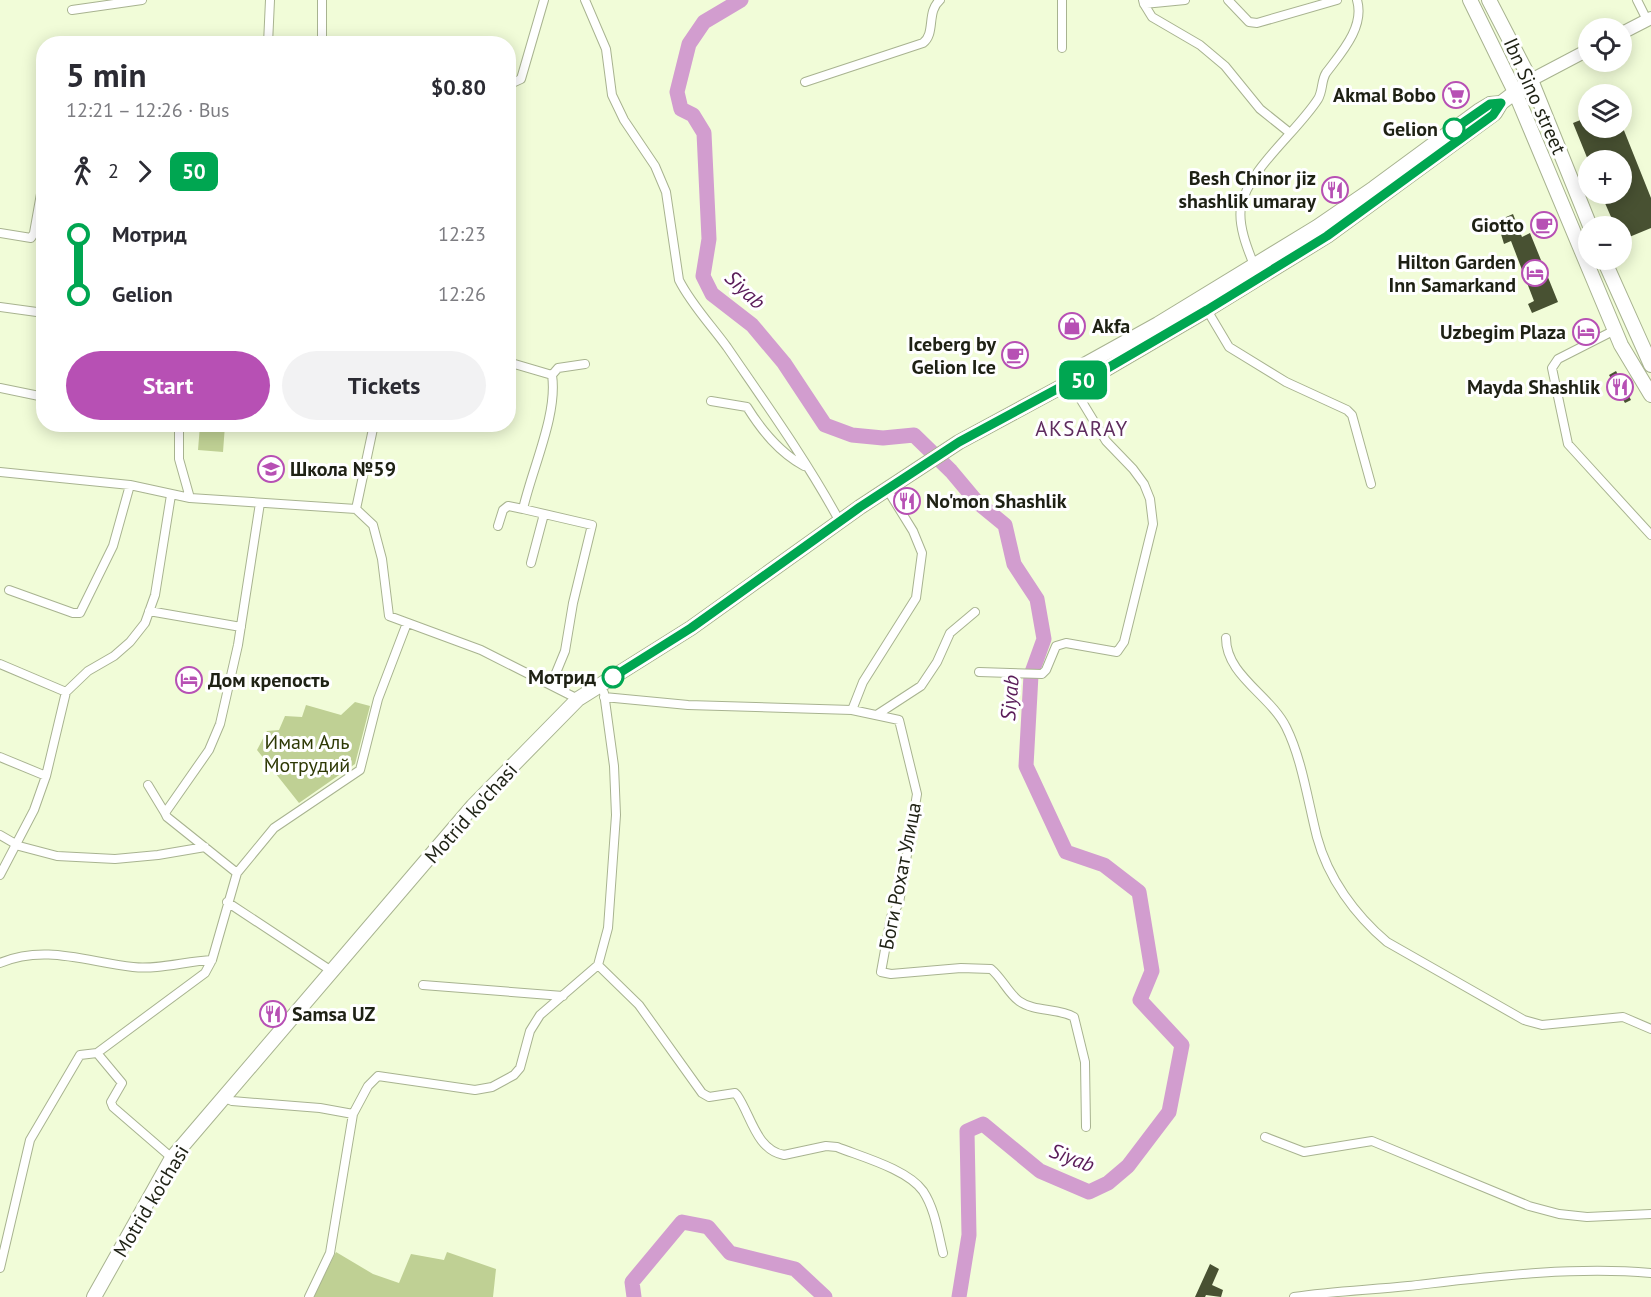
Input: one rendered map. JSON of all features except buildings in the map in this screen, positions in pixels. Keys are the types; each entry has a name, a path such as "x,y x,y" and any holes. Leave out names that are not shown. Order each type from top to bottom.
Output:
{"main road":[{"name":"Ibn Sino street","path":"1470,0 1515,92 1615,330 1641,381 1651,395"},
{"name":"Ibn Sino street","path":"1489,0 1531,80 1586,216"},
{"path":"1632,28 1649,19"},
{"path":"1070,382 1089,379 1327,236 1493,115 1501,103 1531,80 1578,55"},
{"path":"1070,382 1084,365 1158,324 1317,227 1480,110 1490,104 1501,103"},
{"path":"1608,270 1651,365"},
{"name":"Motrid ko'chasi","path":"94,1297 172,1158 473,806 578,699 603,690 886,489 959,442 1070,382"}],"street":[{"path":"72,10 141,0"},
{"path":"268,36 270,0"},
{"path":"322,0 322,36"},
{"path":"516,82 521,78 544,0"},
{"path":"585,0 606,49 612,95 624,120 656,166 666,192 679,280 685,292 704,314 770,410 840,522"},
{"path":"806,82 922,44 929,34 932,9 940,0"},
{"path":"1062,0 1062,48"},
{"path":"1143,2 1185,0"},
{"path":"1228,0 1249,22 1257,23 1337,0"},
{"path":"1254,265 1240,211 1243,198 1249,186 1318,99 1324,77 1345,49 1359,17 1357,0"},
{"path":"1637,0 1649,19"},
{"path":"1143,2 1152,16 1200,45 1225,66 1260,109 1290,133"},
{"path":"0,233 31,238 36,222"},
{"path":"0,307 36,312"},
{"path":"1207,310 1229,347 1286,382 1347,410 1352,415 1371,484"},
{"path":"1615,330 1558,359 1552,368 1568,444 1651,535"},
{"path":"516,364 552,375"},
{"path":"552,375 558,368 585,364"},
{"path":"523,509 542,446 554,386 552,375"},
{"path":"979,672 1042,674 1056,646 1065,643 1117,652 1121,648 1153,524 1150,499 1144,484 1133,469 1106,441 1070,382"},
{"path":"0,388 36,395"},
{"path":"711,400 747,407 784,455 807,468"},
{"path":"179,432 179,459 190,498"},
{"path":"356,509 372,432"},
{"path":"0,472 130,485 190,498 356,509 372,525 382,559 389,616 481,650 578,699"},
{"path":"9,590 73,613 80,613 113,546 130,485"},
{"path":"852,710 863,682 916,598 922,553 914,531 886,489"},
{"path":"0,875 34,810 46,776 66,692 88,671 114,656 130,642 145,623 155,596 171,495"},
{"path":"165,813 215,739 241,627 260,503"},
{"path":"498,526 503,510 508,506 592,525 573,603 565,651 551,685"},
{"path":"531,563 544,514"},
{"path":"149,611 241,627"},
{"path":"878,714 921,686 937,662 950,633 975,612"},
{"path":"0,1268 30,1140 80,1055 97,1053 205,973 212,960 237,873 274,828 360,770 378,699 407,622"},
{"path":"1226,638 1230,661 1263,696 1286,726 1303,776 1323,856 1357,913 1369,927 1387,942 1524,1020 1542,1025 1623,1017 1651,1029"},
{"path":"0,664 66,692"},
{"path":"309,1297 330,1253 353,1114 368,1086 378,1076 475,1090 492,1087 514,1075 520,1068 531,1031 540,1015 598,965 608,928 616,815 614,766 603,690"},
{"name":"Боги Рохат Улица","path":"603,690 688,705 852,710 898,720 917,794 899,903 891,917 881,972 891,974 961,968 991,969 1026,1005 1065,1012 1074,1017 1085,1062 1086,1128"},
{"path":"0,757 46,776"},
{"path":"148,785 167,817 237,873"},
{"path":"0,836 36,852 57,856 115,859 205,847"},
{"path":"227,902 333,972"},
{"path":"0,963 49,953 134,967 212,960"},
{"path":"598,965 639,1005 702,1093 709,1097 735,1093 742,1102 757,1136 778,1154 784,1155 826,1146 837,1147 908,1176 923,1191 934,1216 943,1253"},
{"path":"423,985 563,996"},
{"path":"97,1053 122,1083 111,1101 113,1107 172,1158"},
{"path":"223,1097 232,1101 320,1108 353,1114"},
{"path":"1265,1137 1304,1152 1372,1141 1529,1206 1560,1214 1587,1216 1651,1214"},
{"path":"1294,1297 1506,1275 1621,1270 1651,1273"}],"green space":[{"path":"199,432 224,432 223,452 198,450"},
{"name":"Имам Аль Мотрудий","path":"355,702 370,706 355,764 299,803 257,750 267,731 279,730 285,716 302,717 306,705 341,715"},
{"path":"336,1252 373,1274 399,1283 411,1254 444,1260 447,1252 496,1269 493,1297 313,1297"}],"waterway":[{"name":"Siyab","path":"741,0 704,22 689,44 677,92 681,109 693,115 704,133 709,239 703,276 712,294 752,325 784,363 825,425 852,435 883,438 914,435 951,471 977,502 1005,525 1014,564 1037,599 1044,639 1031,675 1026,766 1066,852 1104,865 1139,892 1152,971 1140,1000 1182,1045 1169,1112 1128,1166 1108,1183 1089,1192 1040,1171 983,1124 967,1131 969,1235 959,1297"},
{"name":"Siyab","path":"634,1297 632,1282 682,1222 708,1227 730,1253 795,1269 825,1297"}],"bus line":[{"name":"50","path":"613,677 691,628 860,507 959,442 1070,382 1089,379 1327,236 1493,115 1501,103 1490,104 1454,129"}],"place":[{"name":"Akmal Bobo","path":"1456,95"},
{"name":"Gelion","path":"1454,129"},
{"name":"Besh Chinor jiz shashlik umaray","path":"1335,190"},
{"name":"Giotto","path":"1544,225"},
{"name":"Hilton Garden Inn Samarkand","path":"1535,273"},
{"name":"Akfa","path":"1072,326"},
{"name":"Uzbegim Plaza","path":"1586,332"},
{"name":"Iceberg by Gelion Ice","path":"1015,355"},
{"name":"Mayda Shashlik","path":"1620,387"},
{"name":"Школа №59","path":"271,469"},
{"name":"No'mon Shashlik","path":"907,501"},
{"name":"Мотрид","path":"613,677"},
{"name":"Дом крепость","path":"189,680"},
{"name":"Samsa UZ","path":"273,1014"}],"district":[{"name":"AKSARAY","path":"1082,429"}]}
